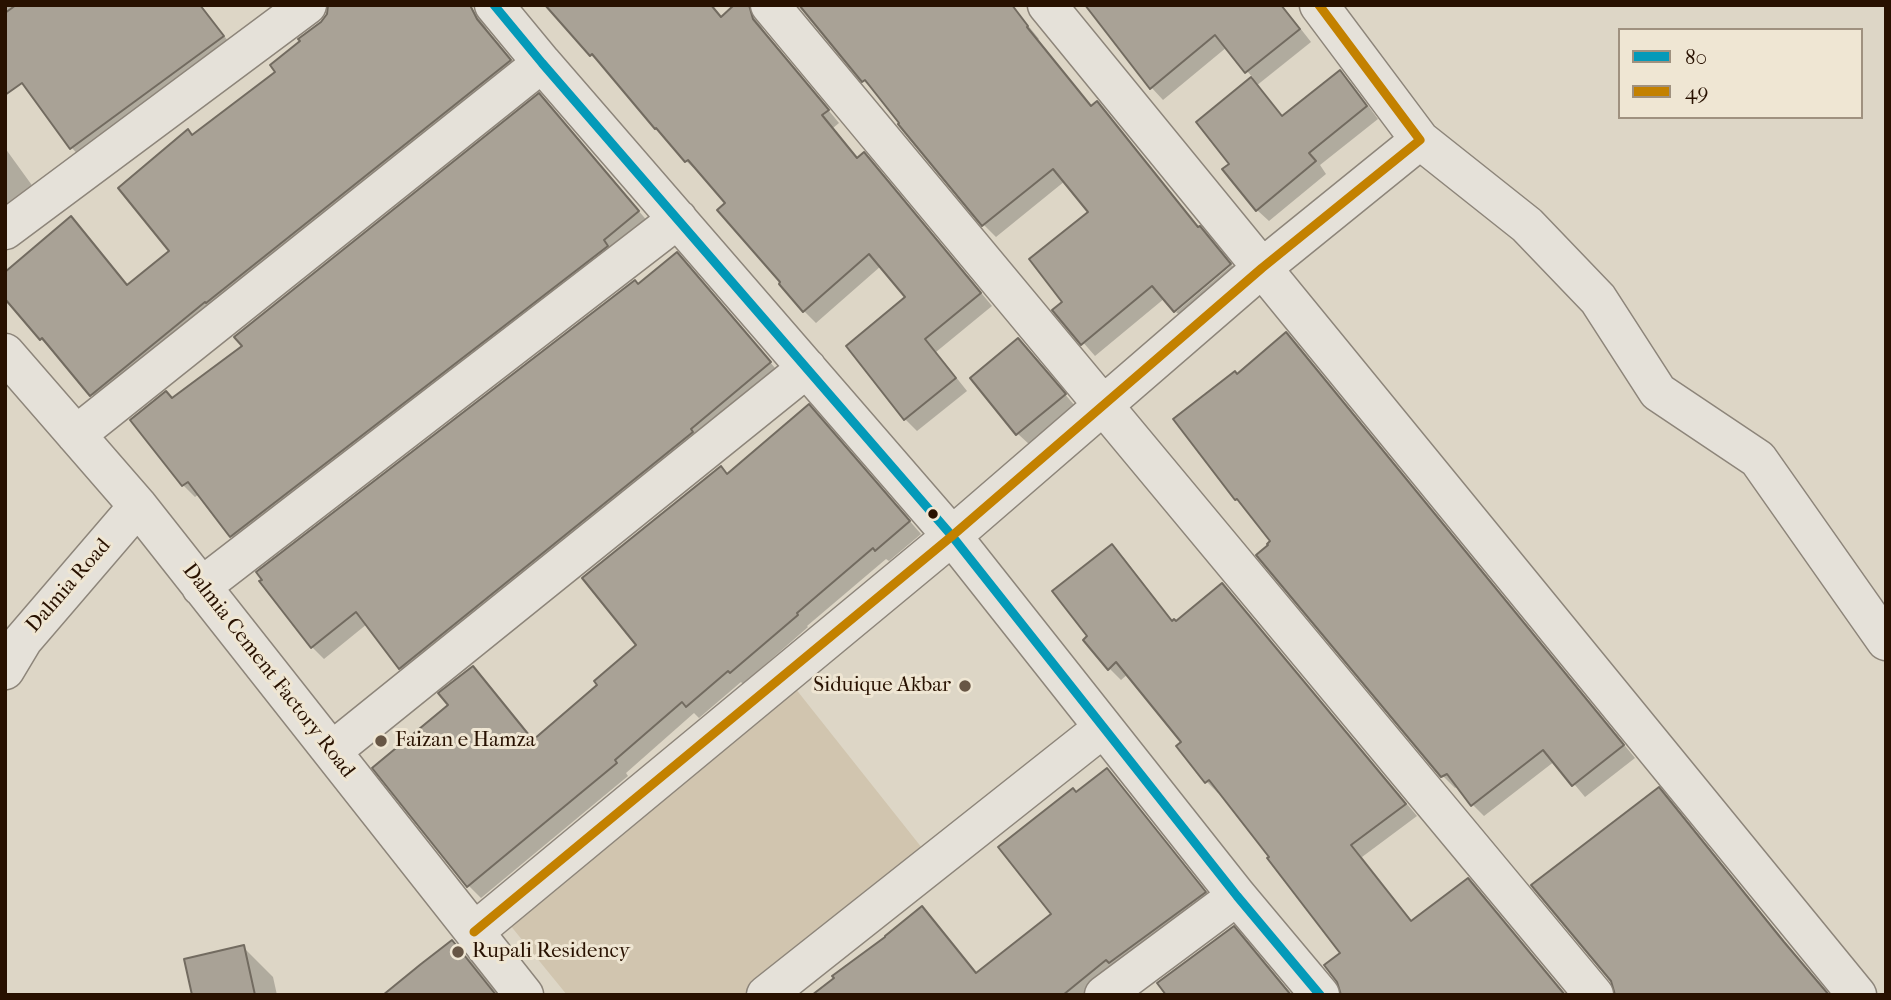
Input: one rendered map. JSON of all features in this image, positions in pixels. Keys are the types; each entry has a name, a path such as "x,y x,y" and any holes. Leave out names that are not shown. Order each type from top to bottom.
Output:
{"street":[{"path":"5,230 306,5"},
{"path":"494,5 542,64 952,536 1237,896 1320,995"},
{"path":"770,5 1594,995"},
{"path":"1047,5 1857,995"},
{"path":"1319,5 1420,141 1527,225 1598,299 1658,392 1758,459 1886,641"},
{"path":"76,435 542,64"},
{"path":"474,932 952,536 1262,268 1420,141"},
{"path":"201,587 678,219"},
{"name":"Dalmia Cement Factory Road","path":"5,353 138,506 524,995"},
{"path":"332,751 807,368"},
{"name":"Dalmia Road","path":"11,644 138,506"},
{"path":"766,995 1103,728"},
{"path":"1104,995 1237,896"}],"shaded area":[{"path":"795,688 926,853 743,995 567,995 510,925"}],"building":[{"path":"16,5 200,5 224,36 70,149 22,83 5,95 5,13"},
{"path":"328,5 470,5 477,19 511,60 90,396 42,338 40,340 5,299 5,272 71,216 127,285 169,251 118,188 188,129 192,135 275,72 270,65 321,22 327,14"},
{"path":"545,5 711,5 721,17 734,5 749,5 753,19 829,110 822,115 857,158 864,152 981,293 925,339 956,378 904,420 846,346 905,297 869,254 803,312 717,210 725,203"},
{"path":"799,5 1012,5 1091,106 1097,101 1231,264 1174,312 1152,286 1081,345 1052,310 1062,302 1029,259 1088,212 1053,169 982,226 865,80 862,82"},
{"path":"1085,5 1281,5 1300,29 1245,73 1215,35 1150,89"},
{"path":"1340,70 1367,106 1309,153 1316,161 1256,211 1222,169 1229,164 1196,122 1251,77 1282,116"},
{"path":"539,93 639,211 604,240 608,246 230,537 188,482 182,486 130,420 166,391 172,398 242,346 234,337"},
{"path":"677,252 771,362 691,429 693,432 399,669 356,612 311,648 259,581 262,580 256,572 635,280 638,284"},
{"path":"1286,332 1624,745 1572,786 1543,750 1471,806 1447,774 1441,777 1256,555 1270,541 1173,419 1235,371 1237,374"},
{"path":"1018,338 1066,394 1016,435 970,378"},
{"path":"809,404 910,521 875,551 873,548 730,673 728,671 686,707 682,702 615,760 617,763 467,887 372,768 448,705 438,693 473,666 533,740 597,685 594,681 636,645 582,578 721,466 727,474"},
{"path":"1112,544 1172,621 1176,621 1222,583 1406,804 1351,845 1411,921 1468,878 1565,995 1341,995 1337,982 1324,965 1340,953 1209,780 1205,783 1176,746 1181,742 1116,662 1108,670 1083,640 1087,636 1052,591"},
{"path":"1107,768 1206,892 1109,963 1106,960 1063,995 812,995 834,978 832,976 922,906 976,973 1051,914 998,847 1073,788 1076,792"},
{"path":"1659,787 1829,995 1615,995 1611,981 1531,885"},
{"path":"1234,926 1291,995 1166,995 1157,983"},
{"name":"Rupali Residency","path":"452,940 496,995 383,995 421,964"},
{"path":"244,945 255,995 192,995 184,959"}],"transit line":[{"name":"80","path":"494,5 952,536 1237,896 1320,995"},
{"name":"49","path":"474,932 952,536 1262,268 1420,140 1319,5"}],"place":[{"name":"Siduique Akbar","path":"965,686"},
{"name":"Faizan e Hamza","path":"381,741"},
{"name":"Rupali Residency","path":"458,952"}]}
